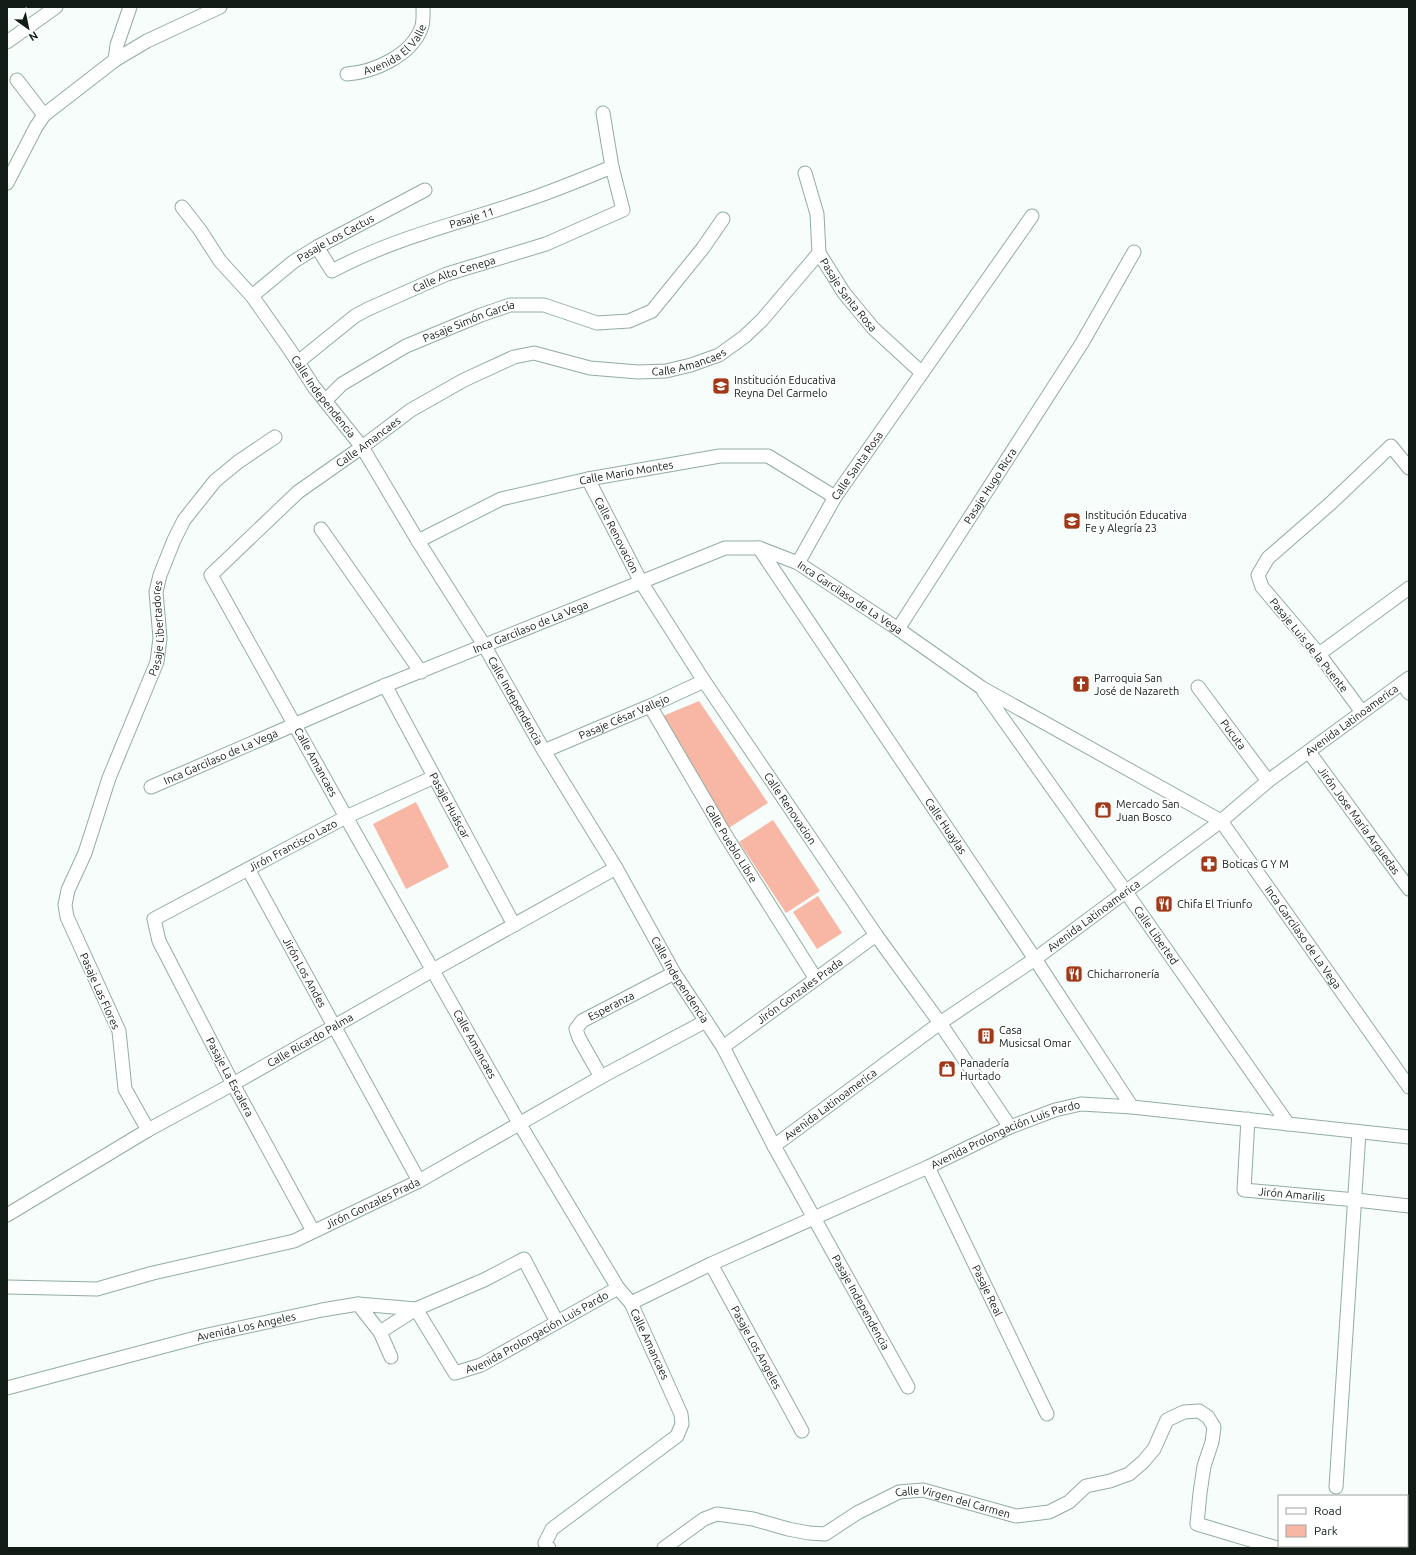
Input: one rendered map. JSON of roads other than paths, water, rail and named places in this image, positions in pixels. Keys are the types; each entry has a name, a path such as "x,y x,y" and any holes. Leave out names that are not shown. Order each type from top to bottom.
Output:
{"street":[{"path":"7,42 56,7"},
{"path":"115,60 117,45 130,7"},
{"path":"7,183 36,127 44,115 115,60 147,41 220,7"},
{"name":"Avenida El Valle","path":"347,74 379,67 396,57 414,42 421,28 423,7"},
{"path":"17,80 44,115"},
{"path":"603,113 612,167"},
{"name":"Calle Alto Cenepa","path":"298,362 355,316 368,309 447,274 546,244 622,210 612,167"},
{"name":"Pasaje 11","path":"317,247 332,272 358,257 402,239 538,196 612,167"},
{"name":"Pasaje Santa Rosa","path":"805,173 817,214 819,253 844,293 873,328 922,373"},
{"name":"Pasaje Los Cactus","path":"252,296 293,262 317,247 425,190"},
{"name":"Calle Independencia","path":"182,207 200,230 220,261 252,296 314,387 362,447 418,541 484,645 544,751 616,868 674,973 722,1047 813,1217"},
{"name":"Calle Santa Rosa","path":"798,563 835,497 1032,216"},
{"name":"Pasaje Simón García","path":"325,401 342,384 406,346 481,315 510,305 544,305 597,323 629,320 652,311 703,248 723,219"},
{"name":"Pasaje Hugo Ricra","path":"898,629 1082,343 1134,252"},
{"name":"Calle Amancaes","path":"547,1545 552,1529 677,1436 682,1424 681,1414 631,1303 618,1288 519,1123 211,575 298,492 411,410 464,380 514,357 534,353 590,368 638,372 666,371 691,365 719,355 744,337 762,320 819,253"},
{"name":"Pasaje Libertadores","path":"85,853 109,778 157,662 160,638 156,592 160,575 174,540 184,520 215,481 238,462 274,437"},
{"name":"Pasaje Luis de la Puente","path":"1362,712 1319,654 1262,587 1258,576 1268,558 1331,503 1391,446 1409,468"},
{"name":"Calle Mario Montes","path":"418,541 501,500 588,479 720,456 768,456 835,497"},
{"name":"Calle Renovacion","path":"588,479 641,582 704,681 876,935 940,1023 1010,1127"},
{"path":"321,529 421,672"},
{"name":"Inca Garcilaso de La Vega","path":"151,787 386,685 725,548 759,548 798,563 898,629 982,688 1220,821 1409,1087"},
{"name":"Calle Huaylas","path":"759,548 1035,959 1132,1107"},
{"path":"1319,654 1409,588"},
{"name":"Pasaje César Vallejo","path":"544,751 650,706 704,681"},
{"name":"Pasaje Huáscar","path":"386,685 514,925"},
{"name":"Avenida Latinoamerica","path":"774,1146 940,1023 1035,959 1126,892 1220,821 1268,782 1362,712 1407,685"},
{"name":"Pucuta","path":"1198,687 1268,782"},
{"name":"Calle Liberted","path":"982,688 1288,1124"},
{"name":"Calle Pueblo Libre","path":"650,706 726,836 816,979"},
{"name":"Jirón Jose María Arguedas","path":"1308,752 1409,889"},
{"name":"Jirón Francisco Lazo","path":"154,919 346,817 434,777"},
{"name":"Pasaje Las Flores","path":"85,853 68,890 65,905 67,917 119,1031 125,1089 148,1130"},
{"name":"Calle Ricardo Palma","path":"7,1215 148,1130 233,1084 616,868"},
{"name":"Jirón Los Andes","path":"248,869 419,1180"},
{"name":"Pasaje La Escalera","path":"154,919 159,940 233,1084 313,1232"},
{"name":"Jirón Gonzales Prada","path":"722,1047 876,935"},
{"name":"Esperanza","path":"601,1077 579,1038 576,1029 582,1021 674,973"},
{"name":"Jirón Gonzales Prada","path":"7,1287 97,1289 153,1273 294,1241 419,1180 601,1077 706,1021"},
{"name":"Avenida Prolongación Luis Pardo","path":"631,1303 813,1217 928,1168 1010,1127 1055,1110 1081,1104 1132,1107 1409,1137"},
{"name":"Jirón Amarilis","path":"1248,1119 1244,1190 1409,1206"},
{"path":"1336,1487 1360,1132"},
{"name":"Pasaje Real","path":"928,1168 1047,1414"},
{"name":"Pasaje Independencia","path":"813,1217 908,1387"},
{"path":"380,1332 416,1309 484,1280 524,1259 557,1322"},
{"name":"Pasaje Los Angeles","path":"711,1264 802,1431"},
{"name":"Avenida Prolongación Luis Pardo","path":"416,1309 455,1373 481,1365 618,1288"},
{"path":"358,1304 380,1332 391,1357"},
{"name":"Avenida Los Angeles","path":"7,1388 203,1336 322,1310 358,1304 416,1309"},
{"name":"Calle Virgen del Carmen","path":"664,1548 704,1519 717,1514 753,1519 788,1529 809,1533 825,1534 857,1513 900,1492 923,1490 1016,1516 1049,1512 1069,1502 1086,1486 1110,1481 1129,1474 1143,1462 1154,1449 1167,1420 1184,1412 1199,1411 1208,1418 1214,1427 1212,1442 1204,1466 1197,1524 1277,1548"}],"place":[{"name":"Institución Educativa Reyna Del Carmelo","path":"721,386"},
{"name":"Institución Educativa Fe y Alegría 23","path":"1072,521"},
{"name":"Parroquia San José de Nazareth","path":"1081,684"},
{"name":"Mercado San Juan Bosco","path":"1103,810"},
{"name":"Boticas G Y M","path":"1209,864"},
{"name":"Chifa El Triunfo","path":"1164,904"},
{"name":"Chicharronería","path":"1074,974"},
{"name":"Casa Musicsal Omar","path":"986,1036"},
{"name":"Panadería Hurtado","path":"947,1069"}]}
